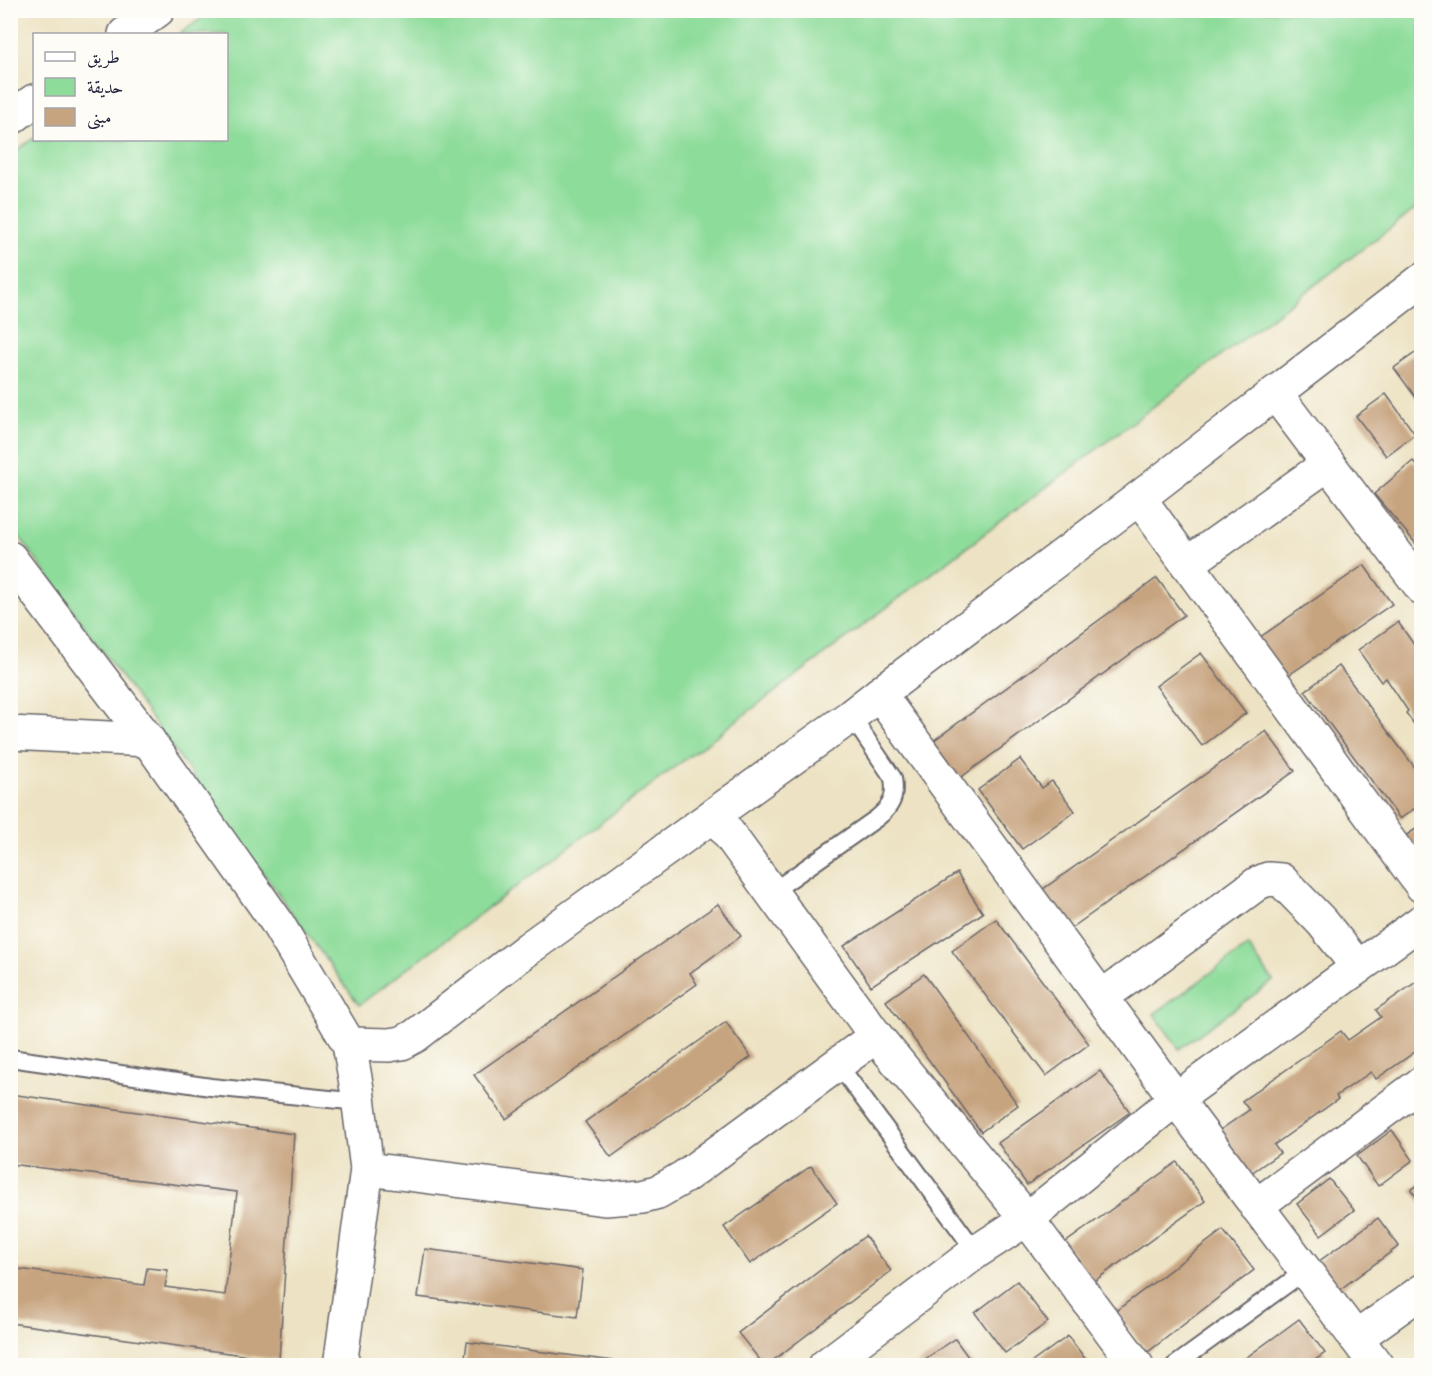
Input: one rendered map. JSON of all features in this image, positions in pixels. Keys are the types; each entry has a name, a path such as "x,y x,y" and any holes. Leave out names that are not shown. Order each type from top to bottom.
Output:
{"street":[{"path":"125,33 158,10"},
{"path":"10,119 33,102"},
{"path":"349,1044 388,1045 402,1043 416,1036 529,948 851,716 1422,280"},
{"path":"1275,393 1422,588"},
{"path":"1187,564 1328,464"},
{"path":"1139,498 1422,886"},
{"path":"10,558 148,740 276,921 349,1044 367,1170 340,1365"},
{"path":"879,694 1176,1100 1377,1365"},
{"path":"10,733 148,740"},
{"path":"715,815 876,1036 1027,1218 1137,1365"},
{"path":"1101,997 1258,883 1268,879 1281,880 1322,922 1358,967"},
{"path":"825,1365 976,1252 1027,1218 1176,1100 1422,921"},
{"path":"367,1170 604,1200 643,1196 658,1192 684,1177 876,1036"},
{"path":"1256,1206 1422,1083"},
{"path":"1356,1338 1422,1291"}],"lane":[{"path":"772,892 877,818 886,811 892,801 895,789 893,778 851,716"},
{"path":"10,1058 211,1087 359,1102"},
{"path":"838,1064 976,1252"},
{"path":"1174,1365 1305,1270"}],"green space":[{"path":"212,11 1421,11 1421,205 359,1005 11,525 10,155 33,139 33,141 228,141 228,33 180,33"},
{"path":"1248,946 1273,981 1179,1049 1154,1014"}],"building":[{"path":"1422,348 1422,406 1394,368"},
{"path":"1386,394 1415,434 1386,456 1356,416"},
{"path":"1413,461 1422,471 1422,551 1374,494"},
{"path":"1364,565 1392,604 1283,679 1256,640"},
{"path":"1157,578 1184,615 956,781 929,744"},
{"path":"1398,622 1422,656 1422,735 1386,678 1381,682 1358,650"},
{"path":"1201,653 1246,713 1202,746 1156,686"},
{"path":"1339,666 1422,777 1422,803 1400,819 1305,691"},
{"path":"1266,731 1295,771 1067,931 1039,892"},
{"path":"1020,759 1042,788 1052,781 1075,811 1022,849 978,790"},
{"path":"1422,825 1422,872 1399,840"},
{"path":"957,873 983,913 871,986 844,946"},
{"path":"718,904 741,936 690,973 697,984 506,1119 474,1075"},
{"path":"996,919 1089,1044 1046,1076 952,951"},
{"path":"924,974 1018,1105 981,1132 886,1001"},
{"path":"1422,978 1422,1047 1376,1079 1371,1072 1336,1096 1338,1099 1274,1145 1280,1153 1244,1178 1213,1135 1249,1110 1242,1101 1341,1031 1348,1040 1381,1017 1376,1010"},
{"path":"726,1022 751,1057 611,1157 585,1122"},
{"path":"1100,1071 1130,1112 1027,1185 998,1143"},
{"path":"10,1094 294,1134 279,1360 10,1323 10,1268 144,1285 147,1268 168,1270 165,1287 225,1295 237,1192 10,1164"},
{"path":"1392,1130 1413,1160 1378,1186 1357,1156"},
{"path":"1177,1162 1205,1201 1093,1282 1065,1243"},
{"path":"811,1166 837,1203 750,1264 724,1227"},
{"path":"1329,1179 1354,1210 1321,1235 1297,1204"},
{"path":"1422,1182 1422,1204 1411,1190"},
{"path":"1378,1218 1399,1246 1335,1293 1314,1265"},
{"path":"1223,1230 1254,1270 1148,1352 1116,1311"},
{"path":"865,1236 891,1271 764,1365 738,1333"},
{"path":"425,1249 583,1270 577,1317 418,1297"},
{"path":"1017,1281 1048,1322 1005,1353 975,1313"},
{"path":"1299,1319 1325,1353 1308,1365 1247,1365 1243,1360"},
{"path":"1068,1336 1090,1365 1028,1365"},
{"path":"955,1339 974,1365 916,1365"},
{"path":"467,1342 637,1364 637,1365 464,1365"}]}
